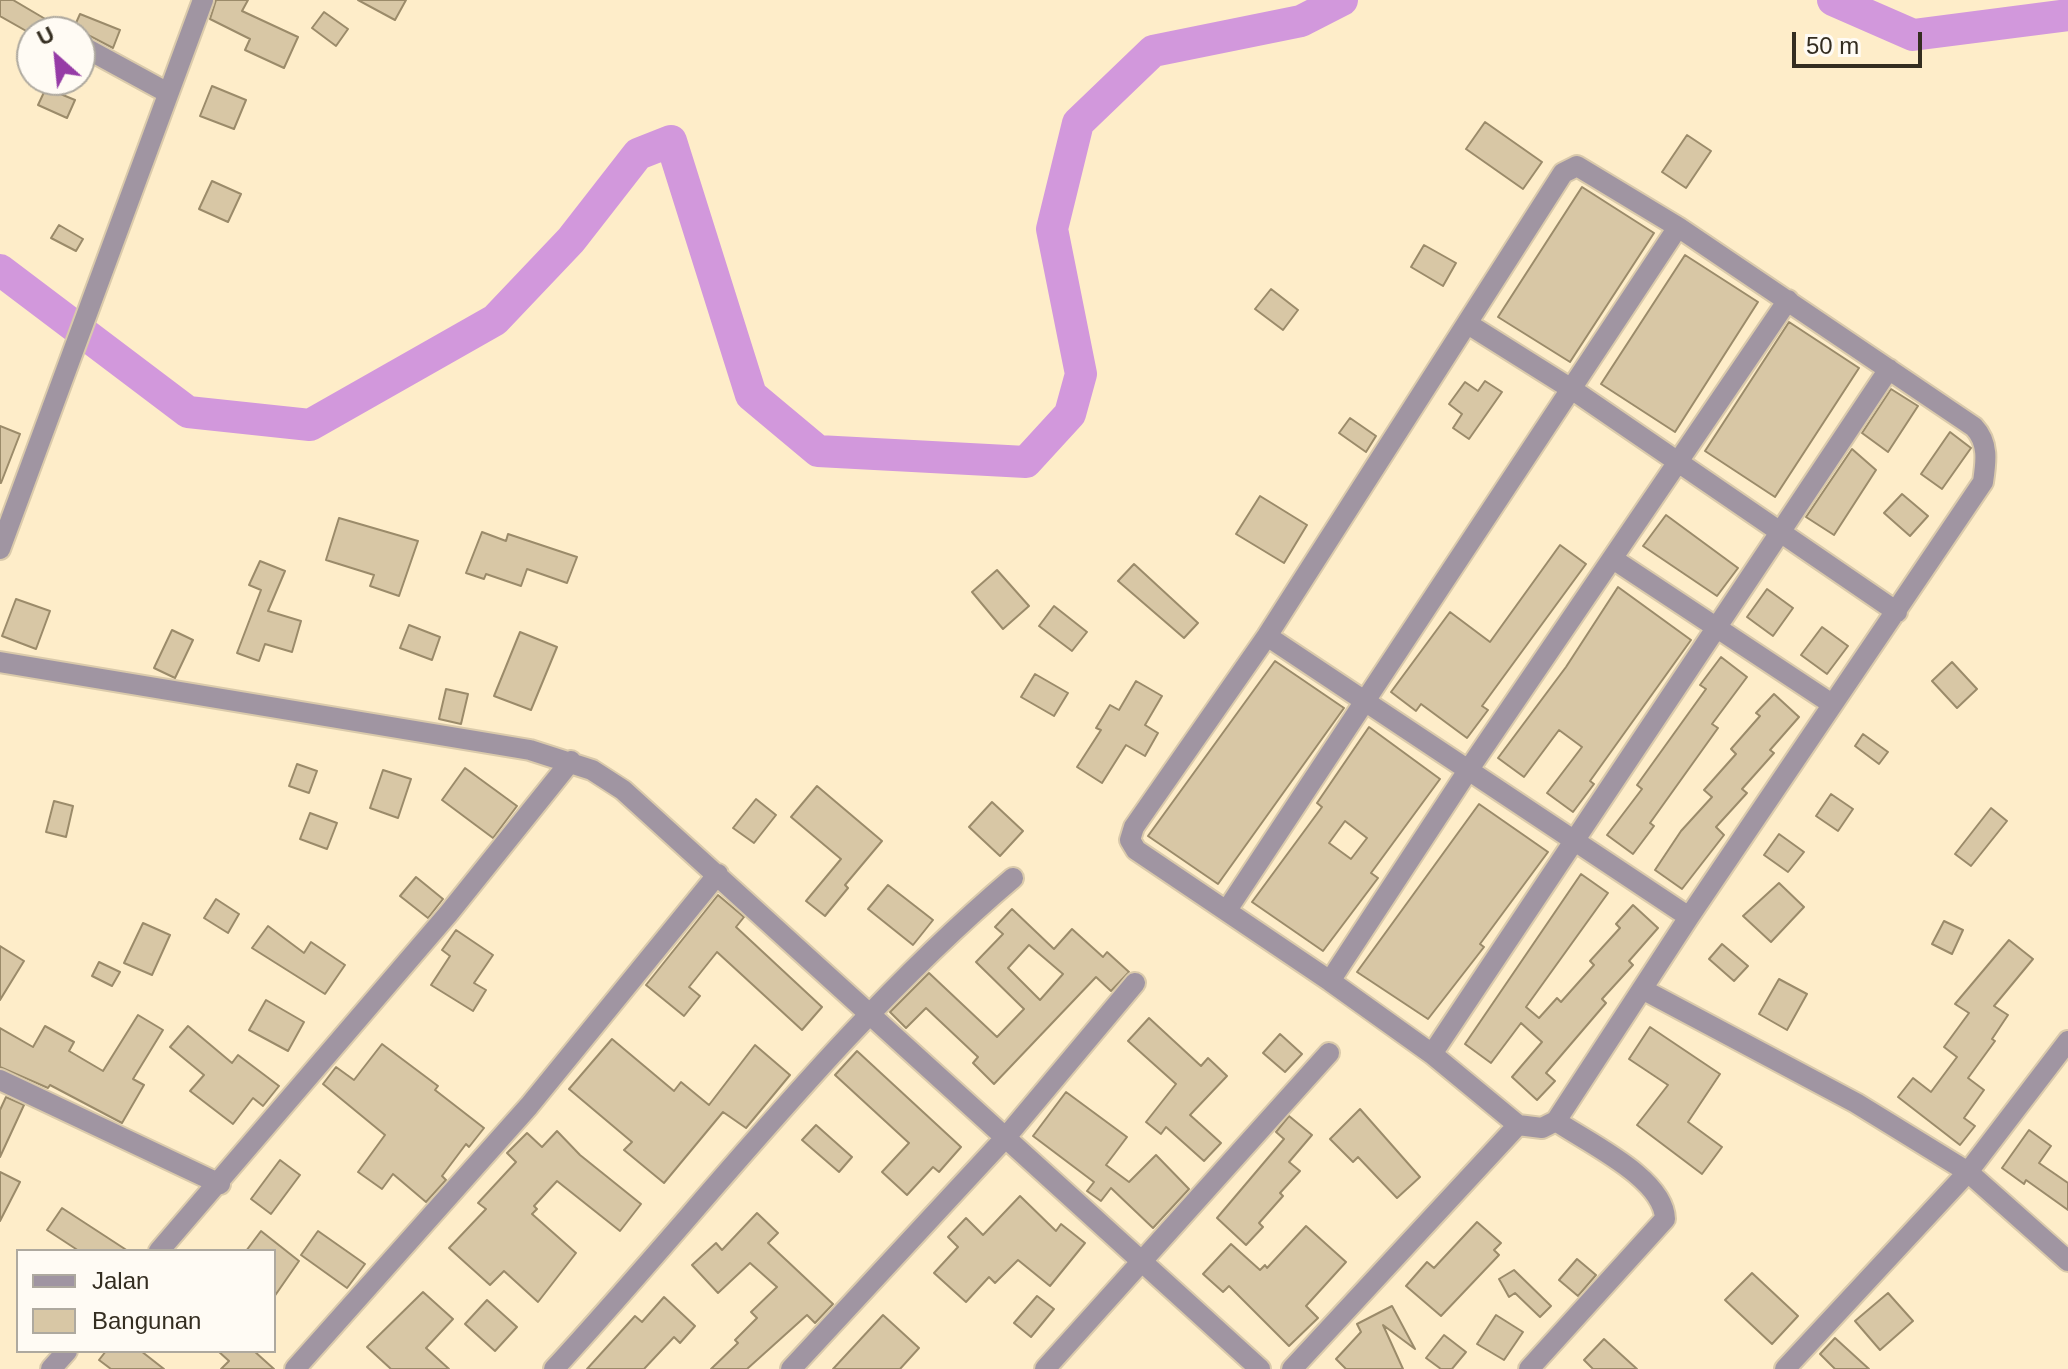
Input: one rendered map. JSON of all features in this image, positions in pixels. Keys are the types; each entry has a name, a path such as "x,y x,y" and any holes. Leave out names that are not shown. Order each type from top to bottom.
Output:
{"street":[{"path":"0,549 203,0"},
{"path":"96,54 168,93"},
{"path":"1569,168 1589,170 1788,300 1974,427 1985,443 1983,482 1689,917 1556,1121 1542,1128 1518,1125 1432,1054 1136,850 1130,834 1267,636 1569,168"},
{"path":"1227,910 1678,227"},
{"path":"1330,981 1676,461 1788,300"},
{"path":"1468,324 1573,390 1897,612"},
{"path":"1432,1054 1889,369"},
{"path":"1613,559 1832,704"},
{"path":"1267,636 1689,917"},
{"path":"0,662 530,750 571,761 623,790 1260,1369"},
{"path":"161,1249 220,1184 449,913 571,761"},
{"path":"295,1369 529,1106 718,874"},
{"path":"554,1369 869,1015 944,939 1013,878"},
{"path":"791,1369 1006,1137 1135,983"},
{"path":"1642,989 1831,1088 1968,1172 2068,1261"},
{"path":"1785,1369 1968,1172 2068,1041"},
{"path":"1045,1369 1329,1053"},
{"path":"0,1080 220,1184"},
{"path":"1529,1369 1665,1219 1665,1208 1648,1182 1556,1121"},
{"path":"1292,1369 1518,1125"}],"building":[{"path":"0,0 13,0 40,16 16,16 16,25 0,16"},
{"path":"216,0 248,0 242,11 298,37 284,68 245,50 250,39 210,19"},
{"path":"358,0 406,0 395,20"},
{"path":"324,12 348,29 336,46 312,28"},
{"path":"96,20 120,30 113,48 96,39"},
{"path":"212,86 246,100 234,129 200,116"},
{"path":"42,96 65,96 75,100 67,118 38,105"},
{"path":"1485,122 1542,162 1523,189 1466,149"},
{"path":"1687,135 1711,151 1686,188 1662,172"},
{"path":"212,181 241,194 228,222 199,209"},
{"path":"1582,187 1654,233 1570,362 1498,317"},
{"path":"59,225 83,239 76,251 51,238"},
{"path":"1424,245 1456,263 1443,286 1411,267"},
{"path":"1685,255 1758,302 1675,432 1601,384"},
{"path":"1271,289 1298,310 1283,330 1255,309"},
{"path":"1789,322 1859,368 1775,497 1705,451"},
{"path":"1485,381 1502,392 1469,439 1453,428 1462,414 1449,404 1465,382 1478,391"},
{"path":"1891,389 1918,406 1888,452 1862,433"},
{"path":"1350,418 1376,436 1366,452 1339,433"},
{"path":"0,426 20,434 1,483 0,483"},
{"path":"1950,432 1971,448 1942,489 1921,474"},
{"path":"1852,449 1876,470 1834,535 1806,517"},
{"path":"1902,494 1928,516 1910,536 1884,513"},
{"path":"1260,496 1307,525 1284,563 1236,534"},
{"path":"1666,515 1738,568 1717,596 1643,546"},
{"path":"339,518 418,541 399,596 370,586 374,575 326,560"},
{"path":"482,532 506,541 508,534 577,557 567,583 527,569 521,586 486,574 484,579 466,573"},
{"path":"1560,545 1586,564 1482,706 1488,710 1467,738 1421,704 1416,711 1391,692 1450,612 1490,642"},
{"path":"260,561 285,571 268,611 301,621 292,652 265,644 259,661 237,653 261,590 249,585"},
{"path":"1134,564 1198,623 1184,638 1118,581"},
{"path":"997,570 1029,606 1003,629 972,592"},
{"path":"1618,587 1691,640 1590,781 1594,784 1573,812 1547,793 1582,747 1559,730 1524,777 1498,758 1566,667"},
{"path":"1767,589 1793,608 1773,636 1747,617"},
{"path":"16,599 50,611 36,649 2,636"},
{"path":"1054,606 1087,632 1072,651 1039,626"},
{"path":"409,625 440,637 432,660 400,648"},
{"path":"1822,627 1848,646 1827,674 1801,655"},
{"path":"172,630 193,640 175,678 154,668"},
{"path":"520,632 557,647 531,710 494,696"},
{"path":"1721,657 1747,677 1712,724 1718,728 1650,823 1654,826 1633,854 1607,835 1642,789 1637,785 1706,689 1700,685"},
{"path":"1275,661 1344,708 1218,884 1148,836"},
{"path":"1952,662 1977,689 1957,708 1932,681"},
{"path":"1035,674 1068,693 1054,716 1021,697"},
{"path":"1136,681 1162,696 1145,725 1158,733 1145,756 1126,745 1102,783 1077,767 1101,730 1096,728 1110,705 1119,710"},
{"path":"446,689 468,694 461,724 439,719"},
{"path":"1774,694 1799,717 1770,750 1774,753 1742,789 1747,793 1716,827 1724,835 1682,889 1655,870 1681,831 1712,797 1704,790 1736,754 1731,749 1760,716 1756,713"},
{"path":"1369,727 1440,779 1371,873 1378,878 1323,951 1252,902 1322,807 1317,803","holes":["1345,821 1367,838 1351,859 1329,843"]},
{"path":"1863,734 1888,752 1879,764 1855,746"},
{"path":"297,764 317,771 309,793 289,786"},
{"path":"465,768 517,806 493,838 442,800"},
{"path":"383,770 411,779 398,818 370,808"},
{"path":"817,786 882,841 845,885 848,888 825,916 806,901 841,859 791,817"},
{"path":"1831,794 1853,809 1838,831 1816,816"},
{"path":"756,799 776,815 754,843 733,828"},
{"path":"54,801 73,806 66,837 46,832"},
{"path":"992,802 1023,831 1000,856 969,827"},
{"path":"1479,804 1548,852 1480,944 1484,947 1428,1019 1357,972"},
{"path":"1991,808 2007,821 1971,866 1955,854"},
{"path":"310,813 337,823 327,849 300,839"},
{"path":"1779,834 1804,852 1788,872 1764,855"},
{"path":"1581,874 1608,893 1526,1007 1539,1018 1557,998 1561,1002 1594,965 1590,961 1620,928 1616,924 1633,905 1658,928 1629,961 1633,965 1602,999 1606,1003 1546,1073 1555,1081 1537,1100 1512,1077 1542,1042 1521,1023 1491,1063 1465,1044"},
{"path":"416,877 443,899 428,918 400,896"},
{"path":"1779,883 1804,907 1771,942 1743,916"},
{"path":"888,885 933,920 913,945 868,909"},
{"path":"718,895 744,917 736,927 822,1007 802,1030 717,952 689,987 700,996 684,1016 646,985"},
{"path":"216,899 239,914 228,933 204,918"},
{"path":"1012,909 1054,949 1072,929 1103,957 1107,952 1129,972 1111,991 1096,977 994,1084 973,1063 978,1057 926,1008 906,1028 890,1012 929,973 997,1037 1024,1009 976,962 1003,934 995,927","holes":["1029,945 1063,974 1040,1000 1008,968"]},
{"path":"1944,921 1963,930 1952,954 1932,944"},
{"path":"143,923 170,935 152,975 124,963"},
{"path":"268,926 304,953 311,942 345,965 325,994 252,948"},
{"path":"456,930 493,955 474,983 486,990 473,1011 431,985 450,956 442,950"},
{"path":"2009,940 2033,959 1994,1006 2008,1015 1992,1039 1995,1041 1968,1078 1984,1090 1964,1118 1975,1126 1960,1145 1898,1097 1913,1078 1931,1092 1957,1057 1944,1047 1969,1013 1955,1004"},
{"path":"1722,944 1748,966 1734,981 1709,959"},
{"path":"0,946 24,961 0,1000"},
{"path":"99,962 120,972 112,986 92,976"},
{"path":"1779,979 1807,994 1787,1030 1759,1014"},
{"path":"266,1000 304,1022 288,1051 249,1030"},
{"path":"138,1015 163,1030 133,1079 144,1085 122,1123 50,1085 48,1088 0,1067 0,1028 33,1047 45,1026 74,1042 69,1051 103,1071"},
{"path":"1149,1018 1201,1066 1208,1058 1227,1076 1190,1115 1221,1143 1204,1161 1166,1127 1161,1134 1146,1122 1176,1084 1128,1041"},
{"path":"188,1026 232,1063 238,1055 279,1086 263,1106 253,1098 233,1124 190,1091 204,1075 170,1047"},
{"path":"1650,1027 1720,1074 1688,1122 1722,1147 1702,1174 1637,1125 1668,1085 1629,1059"},
{"path":"1280,1034 1302,1054 1285,1072 1263,1053"},
{"path":"612,1039 674,1091 681,1082 709,1105 755,1045 790,1075 746,1128 723,1112 664,1183 624,1150 632,1142 569,1089"},
{"path":"382,1044 438,1086 435,1090 484,1128 469,1147 466,1144 442,1176 446,1180 426,1202 393,1174 382,1189 358,1172 385,1135 323,1084 336,1067 354,1080"},
{"path":"857,1051 961,1147 939,1172 933,1167 907,1195 882,1172 909,1143 835,1075"},
{"path":"1066,1092 1127,1137 1106,1165 1129,1182 1156,1155 1189,1189 1153,1228 1111,1188 1101,1201 1087,1191 1094,1182 1033,1136"},
{"path":"6,1097 24,1105 0,1157 0,1110"},
{"path":"1360,1109 1420,1177 1397,1198 1358,1157 1353,1162 1330,1139"},
{"path":"1289,1116 1312,1135 1289,1162 1300,1171 1280,1193 1283,1196 1259,1223 1263,1227 1246,1245 1217,1218 1284,1139 1276,1132"},
{"path":"816,1125 852,1157 839,1172 802,1140"},
{"path":"2029,1130 2051,1146 2039,1163 2068,1183 2068,1210 2026,1180 2024,1184 2002,1168"},
{"path":"557,1131 580,1155 641,1204 620,1231 557,1181 534,1206 537,1209 532,1214 576,1253 538,1302 504,1271 490,1285 449,1248 486,1209 478,1203 516,1162 507,1153 527,1133 542,1147"},
{"path":"280,1160 300,1175 271,1214 251,1199"},
{"path":"0,1172 20,1182 0,1221"},
{"path":"1020,1196 1056,1231 1061,1224 1085,1243 1050,1286 1018,1260 995,1283 989,1277 966,1302 934,1273 958,1247 948,1237 966,1218 983,1235"},
{"path":"62,1208 125,1249 76,1249 47,1230"},
{"path":"757,1213 778,1233 768,1243 833,1304 815,1323 807,1315 747,1369 711,1369 738,1343 735,1340 757,1318 751,1312 777,1287 750,1263 718,1293 692,1265 716,1243 722,1250"},
{"path":"1477,1222 1501,1243 1494,1250 1499,1255 1441,1316 1406,1286 1427,1262 1434,1268"},
{"path":"1306,1226 1346,1262 1306,1306 1318,1318 1289,1346 1229,1286 1223,1292 1203,1274 1231,1244 1260,1270 1265,1265 1267,1268"},
{"path":"261,1231 299,1261 276,1294 276,1249 248,1249"},
{"path":"318,1231 365,1264 347,1288 301,1255"},
{"path":"1577,1259 1596,1275 1578,1296 1559,1280"},
{"path":"1514,1270 1551,1306 1540,1317 1515,1293 1509,1297 1499,1279"},
{"path":"1752,1273 1798,1316 1772,1344 1725,1300"},
{"path":"423,1292 453,1319 426,1348 449,1369 391,1369 367,1347"},
{"path":"1888,1293 1913,1321 1880,1350 1855,1321"},
{"path":"1037,1296 1054,1309 1031,1337 1014,1323"},
{"path":"664,1297 695,1326 680,1343 674,1337 644,1369 587,1369 635,1316 642,1322"},
{"path":"487,1300 517,1327 495,1351 465,1324"},
{"path":"1392,1306 1415,1349 1383,1325 1403,1369 1346,1369 1336,1359 1361,1332 1357,1324"},
{"path":"883,1315 919,1348 900,1369 833,1369"},
{"path":"1496,1315 1523,1332 1504,1360 1477,1344"},
{"path":"1444,1335 1466,1352 1452,1369 1441,1369 1426,1358"},
{"path":"1835,1338 1869,1369 1835,1369 1820,1354"},
{"path":"1604,1339 1637,1369 1593,1369 1584,1360"},
{"path":"104,1353 144,1353 164,1369 111,1369 99,1360"},
{"path":"220,1353 256,1353 274,1369 221,1369 229,1361"}],"waterway":[{"path":"0,270 188,412 310,425 495,320 571,240 638,154 671,141 751,395 818,451 1026,462 1070,414 1081,374 1052,229 1078,123 1153,51 1301,21 1342,0"},
{"path":"1833,0 1913,35 2068,15"}]}
